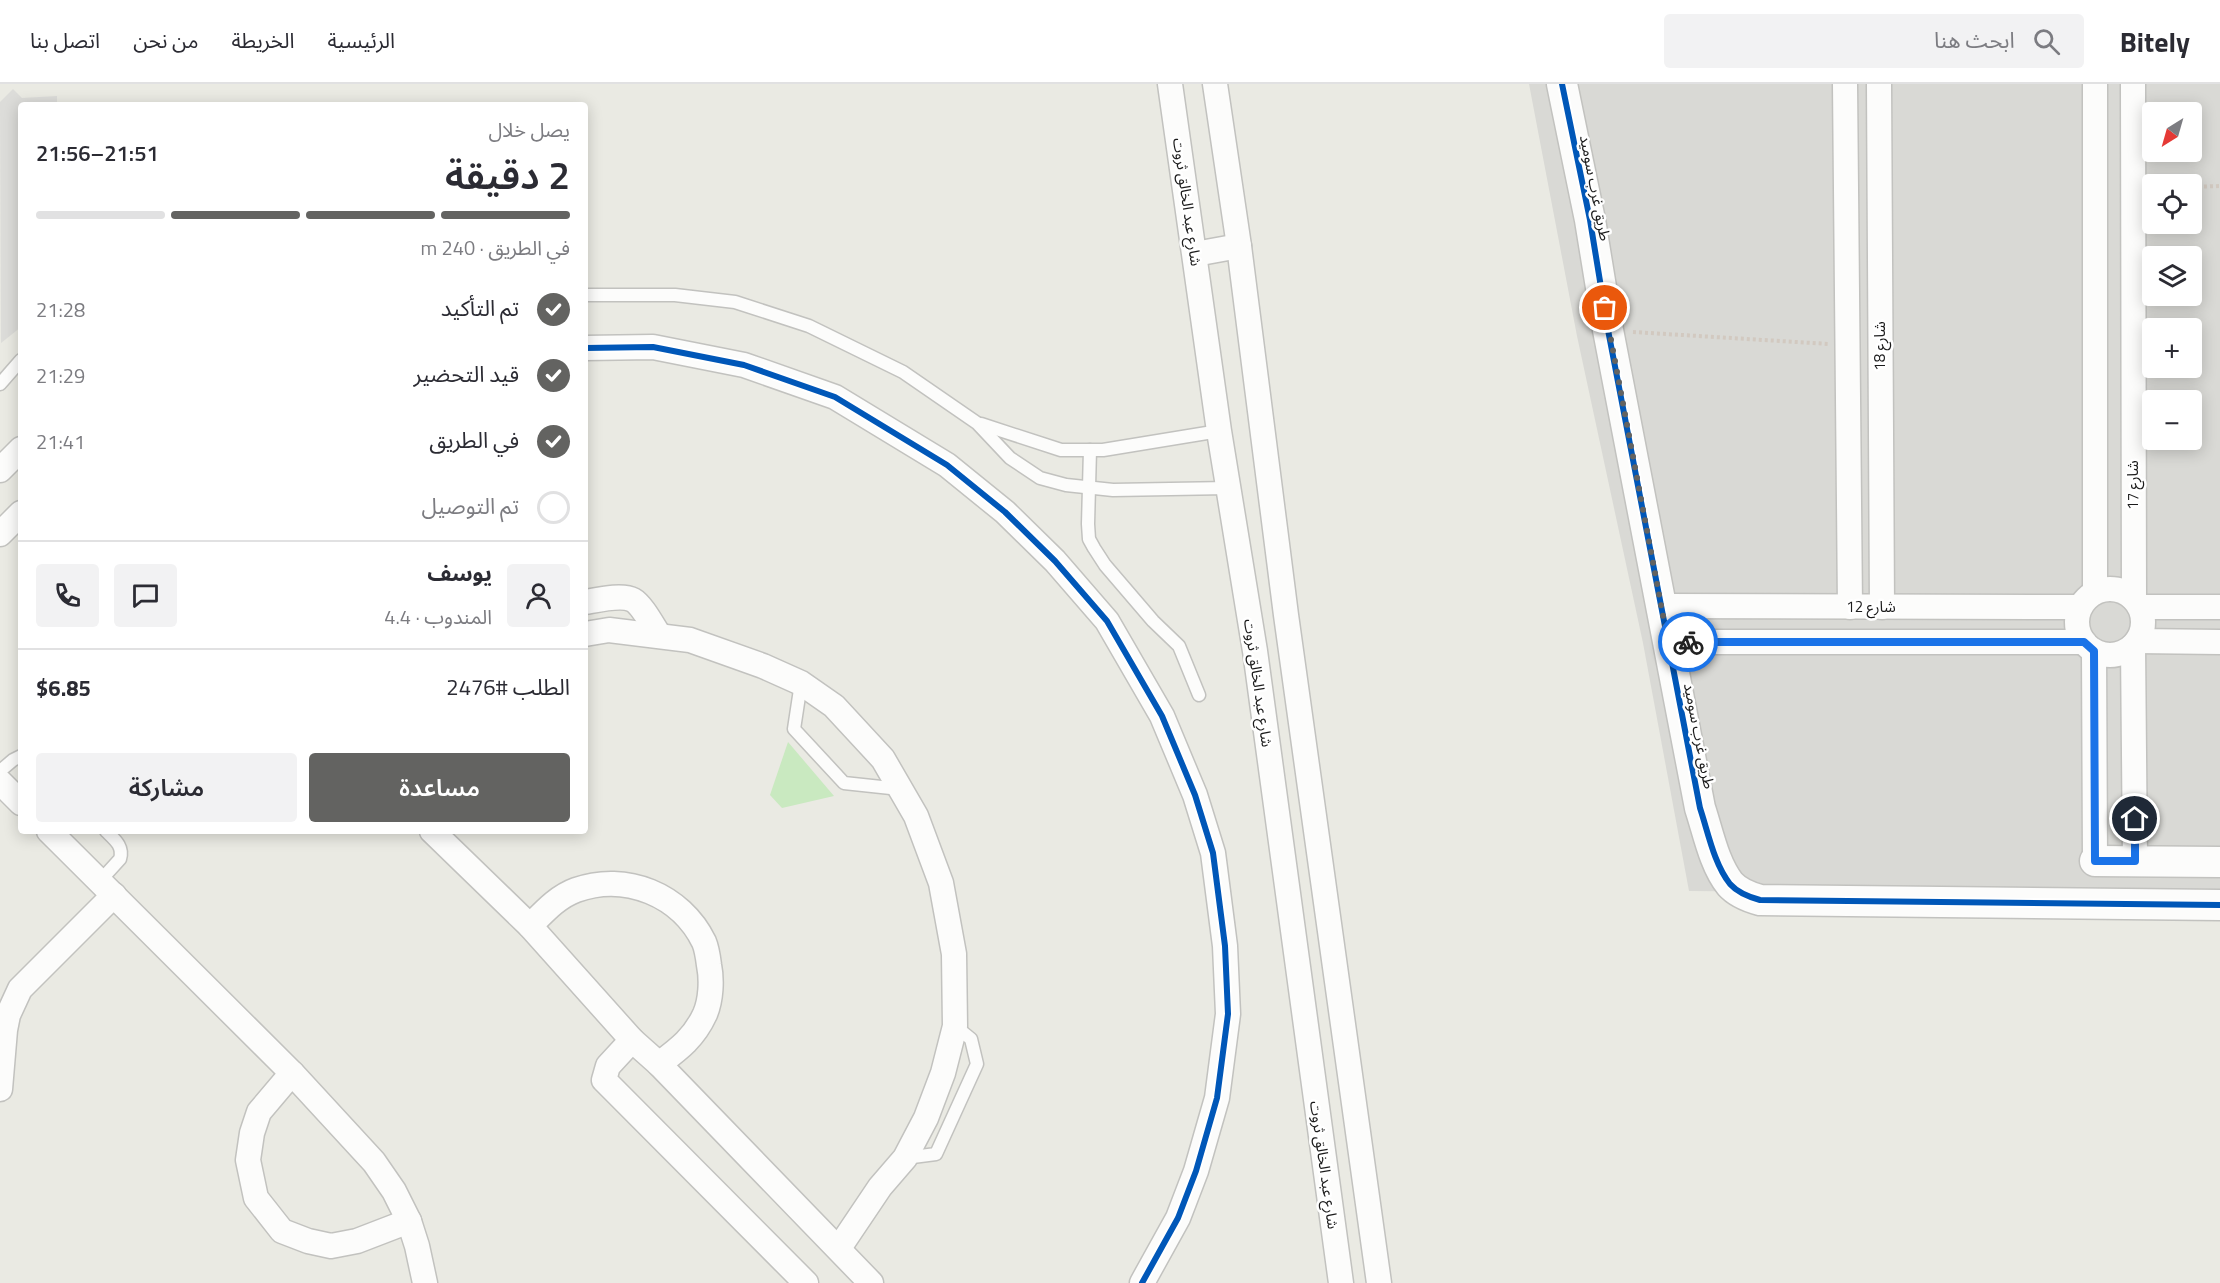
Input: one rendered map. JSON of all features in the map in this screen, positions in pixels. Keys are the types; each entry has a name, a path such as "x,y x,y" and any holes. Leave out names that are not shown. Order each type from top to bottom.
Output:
{"street":[{"name":"شارع عبد الخالق ثروت","path":"1170,84 1219,431 1255,651 1341,1283"},
{"path":"1215,84 1239,246 1286,615 1379,1283"},
{"name":"طريق غرب سوميد","path":"1562,84 1590,220 1608,330 1700,808 1719,866 1731,886 1744,895 1760,900 2220,905"},
{"path":"1845,84 1850,607"},
{"name":"شارع 18","path":"1879,84 1882,607"},
{"path":"2095,84 2087,600 2076,622 2079,636 2089,647 2095,861 2220,862"},
{"name":"شارع 17","path":"2133,84 2137,603"},
{"path":"1195,254 1239,246"},
{"path":"588,348 653,347 744,365 835,397 956,472 1005,512 1055,561 1107,621 1162,716 1195,795 1212,853 1226,946 1228,1014 1217,1098 1196,1171 1178,1218 1142,1283"},
{"path":"0,470 18,452"},
{"path":"0,534 18,516"},
{"path":"2087,600 2111,589 2120,590 2137,603 2220,608"},
{"path":"588,601 605,598 630,598 637,603 659,635"},
{"name":"شارع 12","path":"1662,606 1882,607 2087,600"},
{"path":"2135,861 2135,644 2143,625 2137,603"},
{"path":"588,634 609,630 690,640 801,682 834,706 883,759 916,816 941,883 954,954 955,1026 943,1072 926,1118 905,1158 880,1187 839,1248"},
{"path":"1668,642 2089,647 2110,655 2119,654 2135,644 2220,642"},
{"path":"0,782 18,800"},
{"path":"52,834 292,1073 375,1162 394,1191 409,1221 425,1283"},
{"path":"435,834 530,926 632,1040 659,1064 871,1283"},
{"path":"530,926 557,899 575,890 596,885 623,884 657,893 686,914 705,944 712,978 710,990 705,1013 687,1043 659,1064"},
{"path":"0,1089 2,1030 20,990 107,888"},
{"path":"632,1040 608,1066 604,1080 806,1283"},
{"path":"292,1073 259,1112 252,1133 248,1160 256,1198 282,1231 308,1241 331,1246 357,1241 409,1221"}],"lane":[{"path":"588,295 675,295 735,302 809,326 903,372 977,423 1010,458 1040,478 1066,485 1113,490 1228,488"},
{"path":"0,384 18,363"},
{"path":"977,423 1061,450 1103,450 1219,431"},
{"path":"1090,450 1089,539 1104,565 1179,646 1199,695"},
{"path":"801,682 794,729 844,783 900,789"},
{"path":"0,771 18,758"},
{"path":"107,888 121,854 119,845 109,834"}],"path":[{"path":"2202,187 2220,186"},
{"path":"1608,330 1848,345"}],"shaded area":[{"path":"1529,84 2220,84 2220,896 1689,891 1643,643 1577,336"},
{"path":"13,89 22,98 57,96 57,102 18,102 18,329 1,343 0,102"}],"green space":[{"path":"788,742 834,796 782,808 770,795"}],"cycle path":[{"path":"1562,84 1590,220 1608,330 1700,808 1716,857 1730,884 1744,894 1760,900 2220,905"},
{"path":"588,348 653,347 744,365 835,397 947,465 1005,512 1055,561 1107,621 1162,716 1195,795 1213,853 1225,946 1228,1014 1217,1098 1196,1171 1178,1218 1142,1283"}],"way so far":[{"path":"1605,308 1668,642 1688,642"}],"route":[{"path":"1688,642 2084,642 2094,651 2095,861 2135,861 2135,819"}]}
